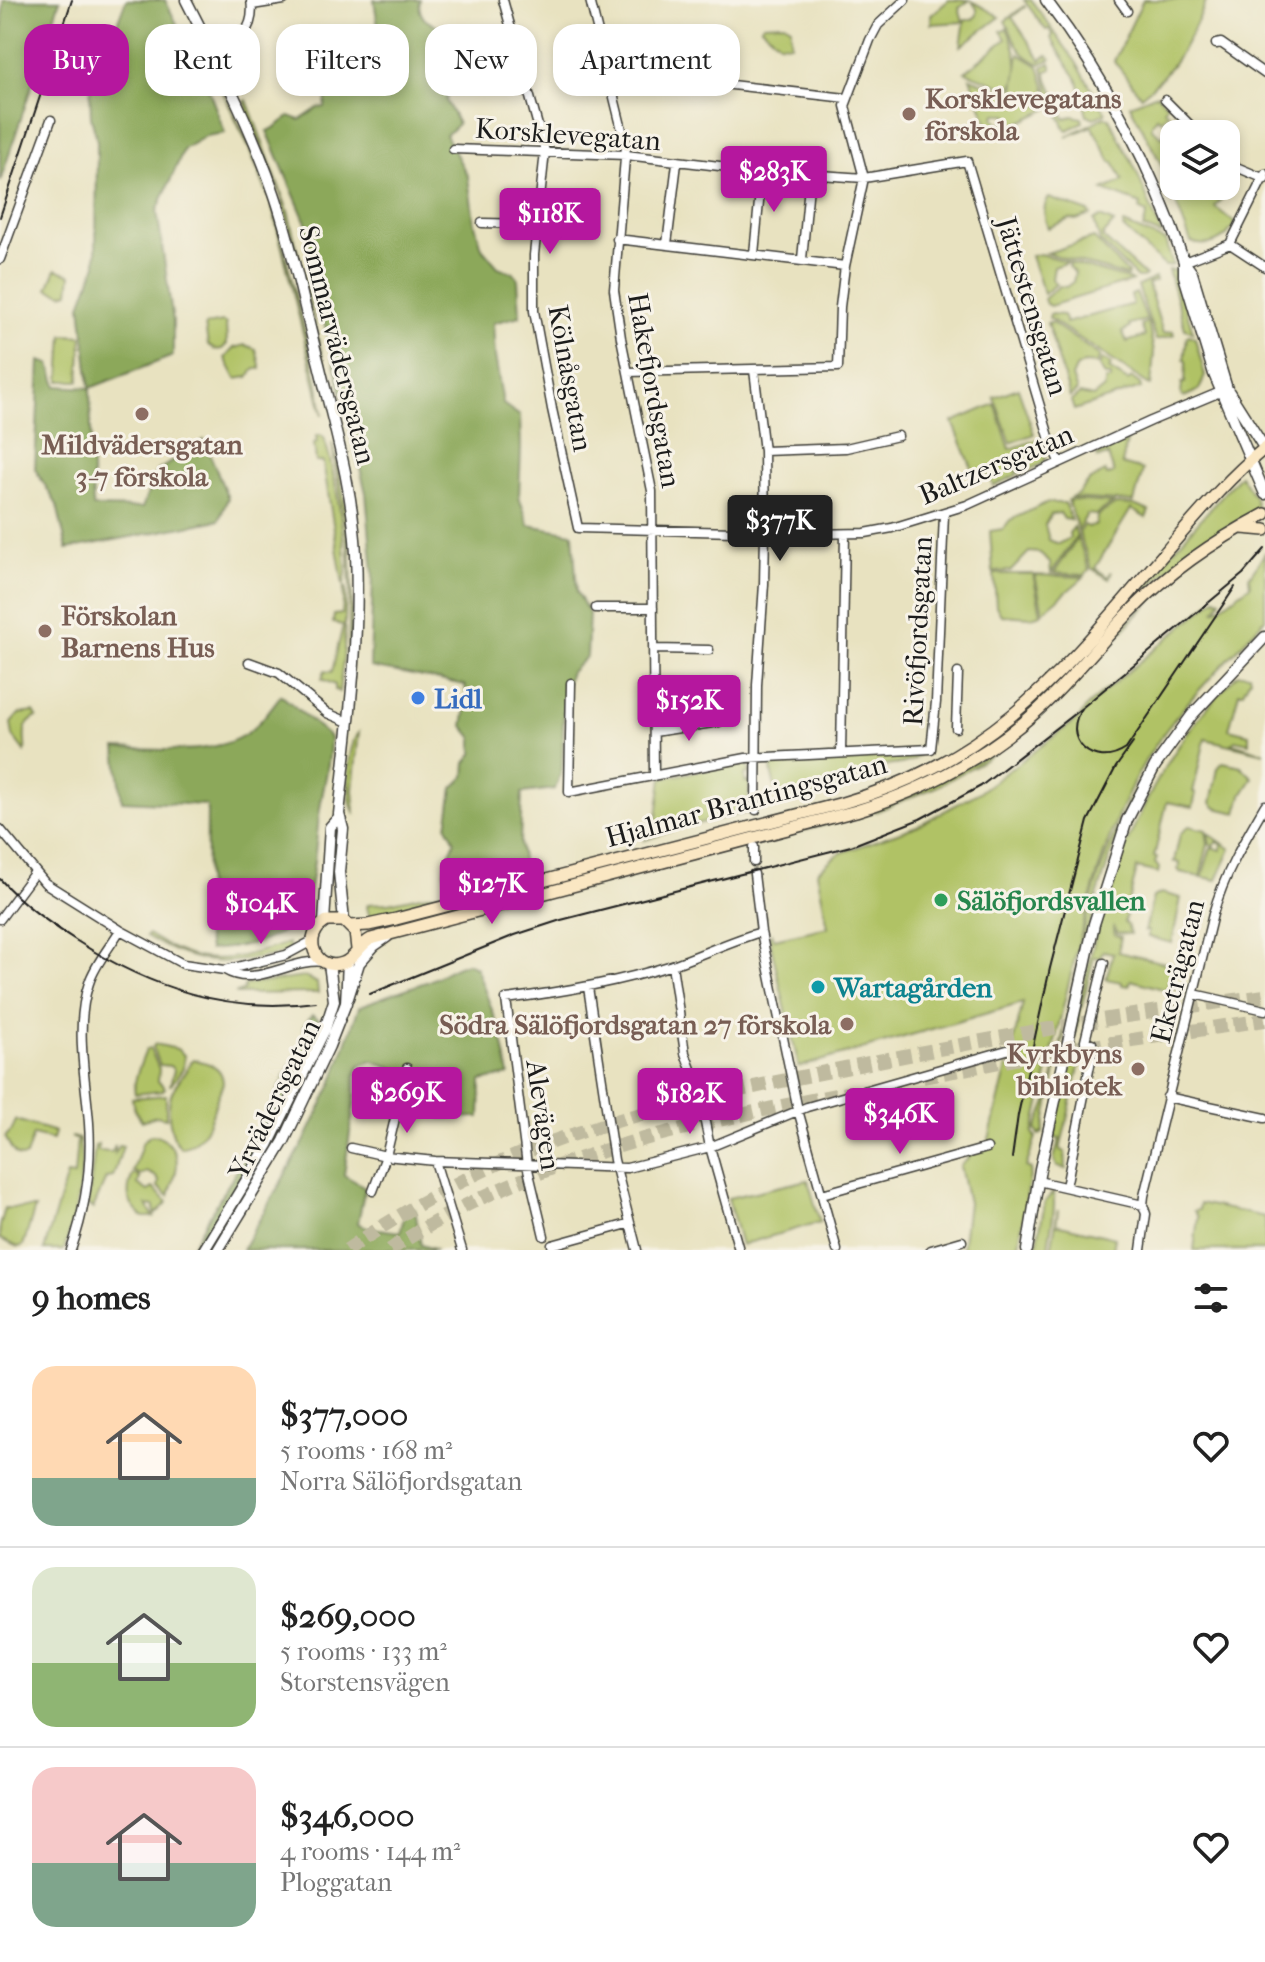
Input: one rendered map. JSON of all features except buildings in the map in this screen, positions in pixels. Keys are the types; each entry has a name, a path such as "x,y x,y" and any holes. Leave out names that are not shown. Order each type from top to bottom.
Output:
{"main road":[{"name":"Hjalmar Brantingsgatan","path":"324,922 336,919 348,924 396,919 839,804 896,785 936,767 990,734 1045,688 1215,495 1265,448"},
{"name":"Hjalmar Brantingsgatan","path":"357,949 371,939 841,816 927,785 978,756 1027,720 1152,591 1199,553 1265,514"},
{"path":"1238,529 1265,530"},
{"path":"324,922 316,930 312,941 316,955 327,963 339,964 348,961 357,949 357,935 348,924"}],"street":[{"name":"Sommarvädersgatan","path":"186,0 199,24"},
{"path":"250,24 253,15 252,2 284,0"},
{"name":"Kölnåsgatan","path":"503,0 509,24"},
{"name":"Hakefjordsgatan","path":"590,0 596,24"},
{"path":"628,372 838,367 845,266 864,178 845,106 846,98 878,25 905,0"},
{"path":"1046,0 1097,72 1154,181 1184,262 1192,273 1224,390 1265,494"},
{"path":"1119,0 1127,11"},
{"path":"1216,44 1221,43 1265,74"},
{"path":"740,86 846,98"},
{"name":"Sommarvädersgatan","path":"233,96 282,216 344,467 353,525 357,594 339,817 343,829 339,872 348,924"},
{"name":"Kölnåsgatan","path":"529,96 545,151 533,271 535,321 578,528"},
{"name":"Hakefjordsgatan","path":"612,96 626,146 614,290 650,477 654,776"},
{"path":"1165,100 1185,120"},
{"path":"0,259 51,120"},
{"name":"Korsklevegatan","path":"453,149 626,155 677,163 864,178 967,161"},
{"name":"Jättestensgatan","path":"967,161 1059,462"},
{"path":"667,244 677,163"},
{"path":"1184,262 1230,244 1264,177 1240,168"},
{"path":"754,254 762,171"},
{"path":"802,259 810,175"},
{"path":"482,223 537,224"},
{"path":"617,239 845,266"},
{"path":"1230,244 1265,267"},
{"path":"754,370 764,451 765,532 757,690 756,810"},
{"path":"1224,390 1265,448"},
{"name":"Baltzersgatan","path":"578,528 845,534 881,530 944,514 1224,390"},
{"path":"764,451 846,448 898,436"},
{"name":"Rivöfjordsgatan","path":"841,753 931,749 944,514"},
{"path":"571,683 569,792 757,757 841,753 845,534"},
{"path":"596,608 653,608"},
{"path":"1027,1250 1038,1181 1094,924 1127,820 1155,766 1192,715 1265,637"},
{"path":"654,649 709,650"},
{"path":"249,662 279,673 327,713 348,722"},
{"path":"956,728 958,673"},
{"path":"655,693 712,687"},
{"path":"936,701 957,702"},
{"path":"654,732 719,722"},
{"name":"Eketrägatan","path":"1141,1250 1146,1214 1143,1205 1220,889 1265,805"},
{"name":"Sommarvädersgatan","path":"324,922 330,827 339,817"},
{"path":"0,829 45,883 120,930 183,964 225,970 234,976 263,974 307,962 327,963"},
{"path":"754,847 754,862"},
{"path":"0,919 35,872"},
{"path":"754,874 761,932 798,1110 837,1250"},
{"path":"71,1250 86,1191 89,1151 83,1034 86,994 95,969 120,930"},
{"path":"637,1250 616,1169 588,987 672,965 761,932"},
{"path":"346,1003 359,963 374,946 389,936"},
{"path":"225,970 286,955 312,941"},
{"name":"Yrvädersgatan","path":"218,1250 297,1116 329,1046 346,1003 348,961"},
{"name":"Yrvädersgatan","path":"204,1250 268,1145 325,1029 334,994 327,963"},
{"path":"1066,1187 1092,1055 1092,1043 1085,1041 1104,963"},
{"path":"672,965 685,1053 698,1088 710,1147 739,1250"},
{"name":"Alevägen","path":"544,1236 527,1165 506,999 588,987"},
{"path":"1194,994 1265,1010"},
{"path":"351,1148 386,1156 435,1161 627,1168 710,1147 798,1110 1014,1048"},
{"path":"373,1191 386,1156 407,1068"},
{"path":"1167,1097 1265,1118"},
{"path":"822,1194 987,1148"},
{"path":"435,1161 462,1250"},
{"path":"1038,1181 1143,1205"},
{"path":"554,1250 552,1245 628,1224"},
{"path":"931,1250 962,1241"}],"green space":[{"path":"3,0 60,0 52,24 24,24 24,96 28,96 0,182 0,49"},
{"path":"126,0 165,0 177,24 145,24 145,96 211,96 225,133 206,136 184,149 157,211 173,321 173,356 90,388 81,305 96,264 97,141 90,96 129,96 129,24 117,24"},
{"path":"374,0 420,0 422,15 433,24 425,24 425,96 447,96 446,100 458,124 446,135 468,177 474,221 482,248 498,267 514,273 518,279 520,316 493,323 503,404 520,416 519,497 529,525 573,533 577,592 589,613 587,656 571,672 564,691 562,770 555,789 522,793 520,843 523,868 471,880 446,880 444,871 455,841 447,826 453,788 465,776 466,763 473,754 473,738 463,726 467,701 465,685 370,667 373,573 366,493 316,289 306,223 267,131 290,116 300,120 325,107 325,96 409,96 409,24 378,24"},
{"path":"949,0 970,0 959,8 963,22 931,24 931,15"},
{"path":"1024,0 1031,0 1076,62 1106,113 1094,118 1087,115 1078,81 1051,38 1053,35"},
{"path":"1143,0 1207,0 1172,65 1141,96 1114,61"},
{"path":"972,1 1000,17 961,46 965,20 972,20 977,15"},
{"path":"1024,6 1012,17 1041,60 1048,55 1051,59 1041,64 1022,52 1005,21"},
{"path":"784,23 791,27 791,44 779,43 761,27 763,24"},
{"path":"1007,28 1016,59 1016,75 1011,89 965,72 1006,39 1001,31"},
{"path":"1019,54 1039,66 1047,103 1014,90"},
{"path":"1050,63 1052,69 1045,72 1065,119 1073,116 1082,118 1083,122 1068,130 1050,96 1043,67"},
{"path":"970,78 1048,109 999,132 1002,123 1012,120 1006,114 995,114 994,118 999,122 996,134 992,134"},
{"path":"1157,94 1167,105 1164,110 1169,113 1161,120 1157,117 1152,124 1152,129 1160,135 1160,162 1130,105"},
{"path":"225,96 248,142 275,213 317,379 323,415 271,203"},
{"path":"247,100 288,211 329,383 280,192 248,114"},
{"path":"1104,117 1109,118 1135,168 1162,235 1143,228 1147,213 1140,210 1141,204 1103,190 1123,181 1092,126 1066,137"},
{"path":"1049,198 1091,215 1048,228 1044,213"},
{"path":"1175,200 1221,200 1215,207 1235,223 1217,242 1191,242"},
{"path":"1100,217 1114,223 1102,237 1145,276 1137,278 1100,241 1094,221"},
{"path":"1124,224 1165,241 1173,265 1165,266 1123,228"},
{"path":"1094,238 1128,274 1127,276 1047,253"},
{"path":"1040,254 1069,262 1054,267 1052,279 1056,284 1044,294 1031,256"},
{"path":"1071,263 1132,281 1050,306 1046,304 1044,299 1059,286 1066,287 1073,282 1075,273 1069,266"},
{"path":"56,269 71,275 69,292 63,294 48,289"},
{"path":"1168,270 1174,270 1193,332 1185,329"},
{"path":"1155,278 1156,281 1148,284 1163,333 1173,331 1174,335 1156,340 1138,286"},
{"path":"1136,293 1147,320 1129,324 1130,328 1122,332 1127,342 1145,336 1141,325 1148,322 1154,352 1151,386 1049,318 1050,314 1063,315 1066,323 1133,304 1131,295"},
{"path":"1047,323 1052,323 1100,356 1097,364 1084,363 1076,368 1072,377 1077,391 1070,397"},
{"path":"226,324 227,344 215,350 208,345 205,325"},
{"path":"63,335 82,336 79,381 60,381"},
{"path":"1189,335 1195,338 1205,376 1199,390 1184,397 1181,395"},
{"path":"245,345 256,349 261,369 255,369 248,377 236,379 225,358 234,348"},
{"path":"1102,359 1111,364 1109,369 1128,381 1132,378 1141,388 1074,410 1071,401 1080,394 1093,397 1104,388 1106,380 1111,380 1111,376 1105,376 1099,366"},
{"path":"40,361 50,364 57,386 90,388 93,507 142,508 156,472 204,440 228,498 219,520 67,549 57,505 35,469"},
{"path":"1018,388 1034,434 1011,443 994,397"},
{"path":"995,404 1010,449 1041,438 1046,457 1042,464 1020,474 1012,461 1017,475 993,486 988,472 976,478 953,422"},
{"path":"316,436 324,437 329,454 339,504 346,571 343,584 323,462 316,462 314,443 317,442"},
{"path":"1127,441 1122,464 1143,470 1134,502 1071,498 1089,481 1105,472 1107,476 1114,473 1108,455 1098,458 1097,455"},
{"path":"332,443 344,500 351,557 352,615 348,672 349,553"},
{"path":"1240,475 1255,498 1257,510 1205,541 1176,563 1054,688 1011,727 956,764 897,791 771,828 771,825 888,793 932,774 979,748 1024,712 1065,672"},
{"path":"1068,500 1113,503 1095,515 1087,514 1078,530"},
{"path":"1046,503 1065,503 1071,520 1064,519 1060,513 1051,514 1045,525 1049,540 1058,544 1070,538 1069,533 1074,527 1077,536 1051,573 1050,562 1040,553 1029,552 1011,571 993,572 990,531 1003,529 1010,520"},
{"path":"1116,504 1134,505 1149,511 1146,518 1131,509 1095,568 1108,577 1112,571 1109,579 1091,568 1079,533 1084,525 1096,525 1097,516"},
{"path":"1078,538 1089,570 1085,575 1054,573"},
{"name":"Sälöfjordsvallen","path":"1265,553 1265,619 1188,703 1160,739 1133,783 1110,836 1085,918 1033,1134 1036,1137 1026,1167 1031,1169 1018,1250 962,1250 968,1203 960,1166 967,1157 988,1143 1023,1003 799,1067 769,937 772,933 774,939 828,927 817,872 838,854 917,826 978,793 1079,718 1087,706 1216,598 1221,600 1215,611 1248,587 1249,577"},
{"path":"994,574 1033,574 1041,614 1031,617 1001,615 996,606"},
{"path":"1035,575 1084,577 1043,612"},
{"path":"344,586 344,652 339,692 335,690 335,685 322,679 325,671 332,672 343,625 333,623 334,615 342,614"},
{"path":"1156,595 1053,706 986,759 936,787 877,811 769,840 805,830 979,760"},
{"path":"1238,674 1249,674 1250,678 1243,692 1239,692 1229,729 1249,734 1249,743 1235,740 1232,743 1265,753 1205,739 1193,792 1196,793 1193,807 1167,802 1154,857 1157,858 1158,873 1137,868 1124,923 1130,934 1117,933 1113,926 1115,935 1121,937 1118,952 1178,966 1168,984 1186,991 1171,987 1170,991 1131,980 1129,986 1122,985 1122,982 1106,979 1113,953 1103,951 1100,958 1094,957 1072,1046 1083,1050 1060,1150 1065,1152 1066,1169 1057,1167 1054,1158 1060,1139 1054,1138 1065,1075 1092,951 1110,890 1132,832 1160,776 1195,723"},
{"path":"281,695 330,737 307,896 300,914 287,928 269,938 243,946 209,950 206,934 207,805 122,801 116,748 184,750 218,746 252,729"},
{"path":"34,712 37,717 25,729 25,752 13,736 11,723 19,714"},
{"path":"359,732 353,790 355,813 350,797 349,772 352,747"},
{"path":"1168,736 1171,736 1116,839 1078,966 1089,907 1110,846 1136,787"},
{"path":"920,753 907,762 866,772 829,792 786,803 772,777 772,760"},
{"path":"746,762 750,773 745,774 745,782 750,782 747,813 682,827 645,840 656,824 662,778"},
{"path":"1223,762 1241,766 1253,778 1242,795 1237,813 1216,808 1211,803 1218,768"},
{"path":"1189,826 1206,830 1208,844 1200,877 1180,872 1178,862 1174,862 1180,834"},
{"path":"1208,833 1231,849 1217,880 1202,877 1211,847 1221,850 1222,844 1217,842 1214,846 1210,845"},
{"path":"742,835 374,935 373,930 470,903"},
{"path":"498,886 370,918 367,907 368,904"},
{"path":"1161,893 1181,898 1172,943 1148,937 1148,931 1145,931 1153,897"},
{"path":"148,934 176,950 203,958 232,958 288,943 291,951 252,960 217,962 200,959 165,947 146,936"},
{"path":"467,963 476,967 501,1034 509,1075 481,1081 480,1117 441,1118 439,1083 373,1061 360,1065 355,1076 344,1175 365,1187 358,1223 364,1227 400,1232 407,1207 415,1209 421,1245 436,1250 242,1250 304,1142 332,1084 359,1007"},
{"path":"1077,969 1043,1133 1039,1135 1036,1130 1050,1094"},
{"path":"305,977 317,983 318,993 235,994 244,990 244,985"},
{"path":"312,1015 319,1019 268,1132 205,1239 197,1250 189,1250 247,1153 306,1035 303,1027"},
{"path":"155,1044 177,1049 184,1055 183,1069 170,1086 174,1070 170,1066 160,1065 153,1047"},
{"path":"150,1048 159,1069 158,1081 165,1088 135,1094 138,1072 146,1050"},
{"path":"193,1059 216,1068 223,1084 206,1129 196,1141 181,1148 171,1129 170,1099"},
{"path":"166,1095 166,1118 156,1116 142,1121 134,1109 132,1098"},
{"path":"16,1120 55,1132 53,1140 33,1135 26,1156 19,1156 5,1137"},
{"path":"151,1135 165,1140 176,1156 169,1196 158,1187 159,1181 155,1176 133,1171 143,1141"},
{"path":"71,1137 79,1139 81,1153 75,1209 64,1250 44,1250 67,1175 74,1176 77,1140"},
{"path":"98,1144 98,1151 112,1152 115,1145 115,1153 120,1145 123,1146 113,1177 106,1178 93,1209 88,1205 95,1146"},
{"path":"133,1174 140,1178 138,1184 148,1191 153,1188 168,1202 155,1215 154,1206 147,1205 154,1217 143,1217 131,1203 128,1193"},
{"path":"808,1180 820,1222 741,1245 728,1198"},
{"path":"1053,1192 1048,1250 1036,1250 1045,1202"},
{"path":"1200,1203 1265,1217 1265,1250 1194,1250 1198,1217 1194,1211 1199,1210"},
{"path":"5,1208 35,1208 23,1246 18,1247 0,1239"},
{"path":"1058,1210 1056,1224 1115,1238 1113,1250 1051,1250"}],"tunnel":[{"path":"347,1250 426,1200 480,1172 537,1147 637,1115 745,1089 956,1046 1265,996"},
{"path":"923,1077 1046,1053 1265,1020"},
{"path":"390,1250 442,1218 497,1191 612,1148 731,1117 851,1092"}],"tram line":[{"path":"0,217 72,0"},
{"path":"370,994 515,935 561,920 851,846 920,819 981,786 1083,707 1243,574 1265,549"},
{"path":"1083,707 1075,730 1084,748 1102,756 1126,749 1235,587"},
{"path":"1012,1158 1018,1115 1050,968 1088,821 1116,767 1133,743"},
{"path":"0,879 36,913 77,941 161,984 191,994 252,1004 316,1002"}],"place":[{"name":"Korsklevegatans förskola","path":"909,114"},
{"name":"Mildvädersgatan 3-7 förskola","path":"142,414"},
{"name":"Förskolan Barnens Hus","path":"45,631"},
{"name":"Lidl","path":"418,698"},
{"name":"Sälöfjordsvallen","path":"941,900"},
{"name":"Wartagården","path":"818,987"},
{"name":"Södra Sälöfjordsgatan 27 förskola","path":"847,1024"},
{"name":"Kyrkbyns bibliotek","path":"1138,1069"}]}
